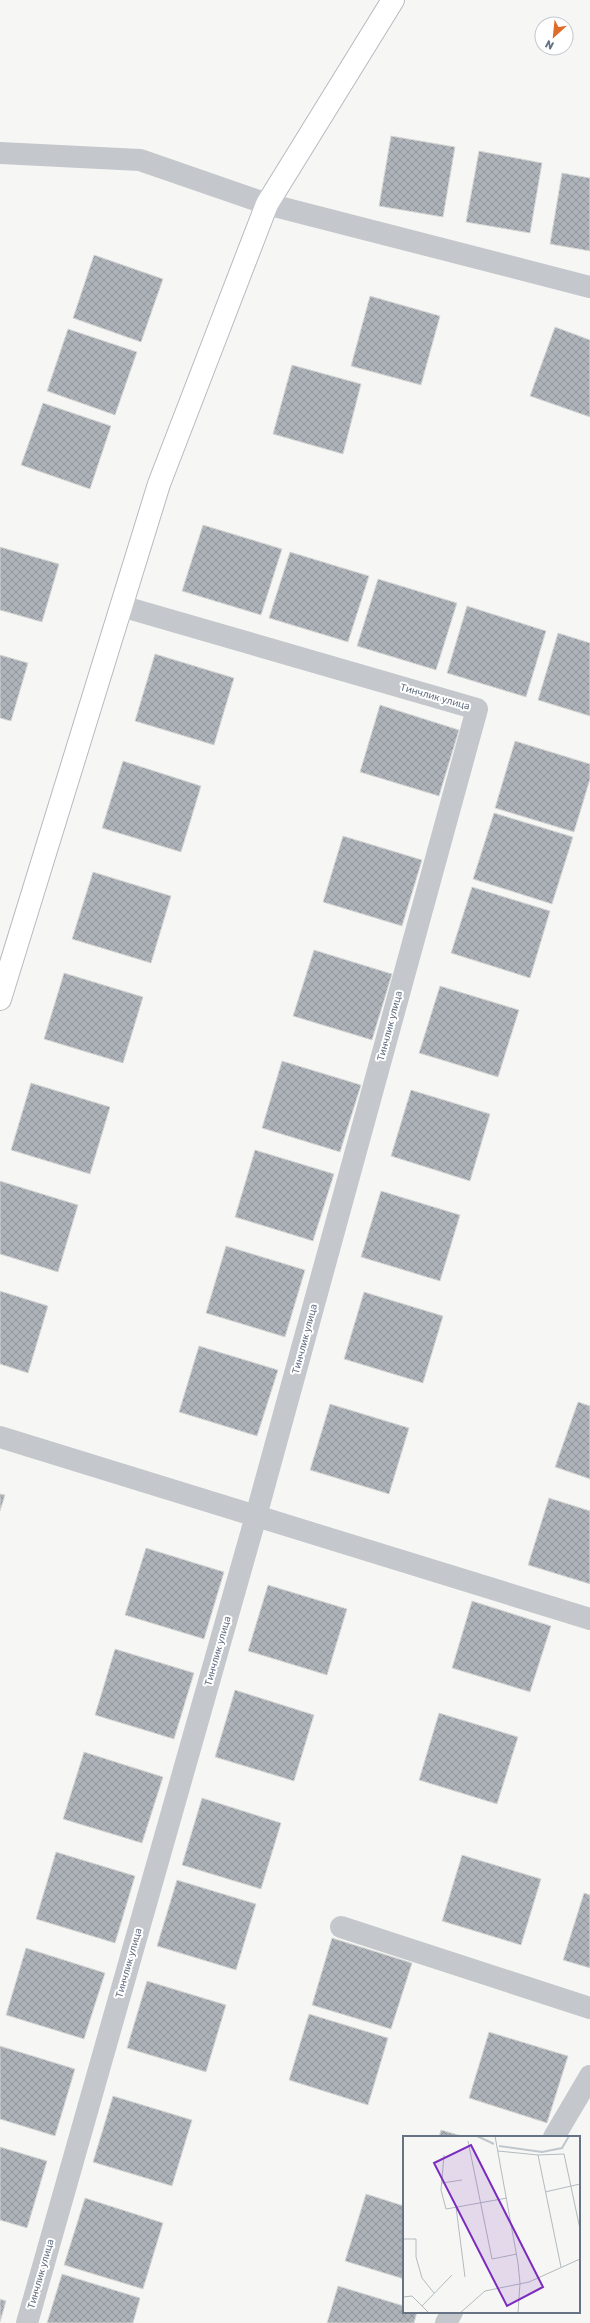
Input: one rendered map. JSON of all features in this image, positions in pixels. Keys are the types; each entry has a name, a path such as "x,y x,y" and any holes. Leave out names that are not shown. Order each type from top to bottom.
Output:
{"main road":[{"path":"0,999 159,484 266,204 393,0"}],"street":[{"path":"0,153 140,160 266,204 590,287"},
{"name":"Тинчлик улица","path":"27,2323 256,1516 476,709 121,606"},
{"path":"0,1437 590,1619"},
{"path":"341,1927 590,2008"},
{"path":"555,2136 590,2076"},
{"path":"446,2323 451,2313"}],"building":[{"path":"391,136 455,147 443,217 379,206"},
{"path":"479,151 542,163 530,233 466,222"},
{"path":"562,173 590,178 590,251 550,244"},
{"path":"94,255 163,279 141,342 73,318"},
{"path":"370,296 440,316 421,385 351,366"},
{"path":"555,327 590,340 590,417 530,396"},
{"path":"68,329 137,352 115,415 47,391"},
{"path":"292,365 361,384 343,454 273,434"},
{"path":"43,403 111,426 90,489 21,465"},
{"path":"203,525 282,549 261,615 182,591"},
{"path":"0,547 59,564 42,622 0,610"},
{"path":"290,552 369,576 348,642 269,618"},
{"path":"378,579 457,603 436,670 357,646"},
{"path":"467,606 546,631 526,697 447,673"},
{"path":"558,633 590,643 590,716 538,700"},
{"path":"155,654 234,678 214,745 135,721"},
{"path":"0,655 28,663 11,721 0,718"},
{"path":"380,705 459,730 439,796 360,772"},
{"path":"515,741 590,764 590,779 574,832 495,808"},
{"path":"123,761 201,786 181,852 102,828"},
{"path":"494,813 573,837 552,904 473,879"},
{"path":"343,836 422,860 402,926 323,902"},
{"path":"93,872 171,896 151,963 72,939"},
{"path":"472,887 550,911 530,978 451,953"},
{"path":"314,950 392,974 372,1040 293,1016"},
{"path":"64,973 143,997 123,1063 44,1039"},
{"path":"440,986 519,1010 498,1077 419,1053"},
{"path":"282,1061 361,1085 340,1152 262,1128"},
{"path":"31,1083 110,1107 90,1174 11,1150"},
{"path":"411,1090 490,1114 470,1181 391,1156"},
{"path":"255,1150 334,1174 313,1241 235,1217"},
{"path":"0,1181 78,1205 58,1272 0,1254"},
{"path":"381,1191 460,1215 440,1281 361,1257"},
{"path":"226,1246 305,1270 285,1337 206,1313"},
{"path":"0,1291 48,1306 28,1373 0,1364"},
{"path":"364,1292 443,1316 423,1383 344,1359"},
{"path":"199,1346 278,1370 257,1436 179,1412"},
{"path":"578,1402 590,1406 590,1479 555,1467"},
{"path":"330,1404 409,1428 389,1494 310,1470"},
{"path":"0,1494 5,1495 0,1511"},
{"path":"549,1498 590,1511 590,1584 528,1565"},
{"path":"146,1548 224,1572 204,1639 125,1615"},
{"path":"268,1585 347,1609 327,1675 248,1651"},
{"path":"472,1601 551,1626 530,1692 452,1668"},
{"path":"115,1649 194,1673 174,1739 95,1715"},
{"path":"235,1690 314,1715 294,1781 215,1757"},
{"path":"439,1713 518,1737 497,1804 419,1780"},
{"path":"84,1752 163,1777 142,1843 63,1819"},
{"path":"202,1798 281,1823 261,1889 182,1865"},
{"path":"56,1852 135,1876 115,1943 36,1919"},
{"path":"462,1855 541,1879 521,1945 442,1921"},
{"path":"177,1880 256,1904 236,1970 157,1946"},
{"path":"584,1893 590,1895 590,1968 563,1960"},
{"path":"332,1938 412,1963 391,2029 312,2005"},
{"path":"26,1948 105,1973 84,2039 6,2015"},
{"path":"147,1981 226,2005 206,2072 127,2048"},
{"path":"309,2014 388,2038 368,2105 289,2080"},
{"path":"489,2032 568,2056 547,2123 469,2098"},
{"path":"0,2046 75,2069 55,2136 0,2119"},
{"path":"113,2096 192,2120 172,2186 93,2162"},
{"path":"441,2130 462,2136 439,2136"},
{"path":"0,2147 47,2161 27,2228 0,2220"},
{"path":"366,2194 403,2206 403,2279 345,2261"},
{"path":"85,2198 163,2223 143,2289 64,2265"},
{"path":"62,2274 140,2298 133,2323 47,2323"},
{"path":"338,2286 403,2306 403,2313 417,2313 414,2323 327,2323"},
{"path":"0,2299 6,2301 0,2322"}]}
